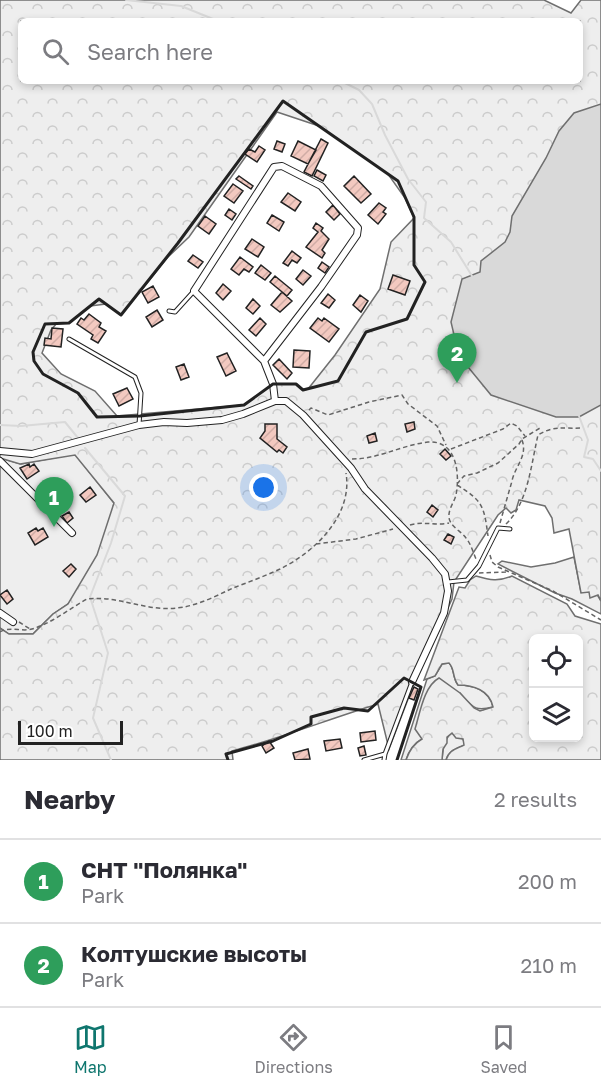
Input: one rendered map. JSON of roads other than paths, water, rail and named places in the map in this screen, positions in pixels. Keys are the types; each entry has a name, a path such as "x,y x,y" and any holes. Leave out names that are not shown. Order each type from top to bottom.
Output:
{"street":[{"path":"264,361 321,287 357,236 358,228 321,186 282,166 274,167 194,291 264,361 273,384 275,401"},
{"path":"0,451 32,454 140,424 222,420 275,401 286,401 303,415 343,459 365,489 445,574 448,582 444,613 412,682"},
{"path":"0,461 72,533"},
{"path":"0,613 13,622"}],"lane":[{"path":"170,311 176,312 194,291"},
{"path":"69,339 135,377 141,393 140,424"},
{"path":"448,582 467,580 500,528 510,529"},
{"path":"384,760 412,682"},
{"path":"364,760 385,754"}],"waterway":[{"path":"126,0 181,6 211,18"},
{"path":"347,84 359,90 372,104 408,179 426,202 424,218 451,242 472,276"},
{"path":"579,416 588,440 584,457 593,459 601,471"},
{"path":"0,425 21,426 65,422 78,438"},
{"path":"85,448 125,496 111,543 90,597 108,653 93,718 111,760"}],"place":[{"name":"Колтушские высоты","path":"457,383"},
{"name":"СНТ \"Полянка\"","path":"54,527"}]}
